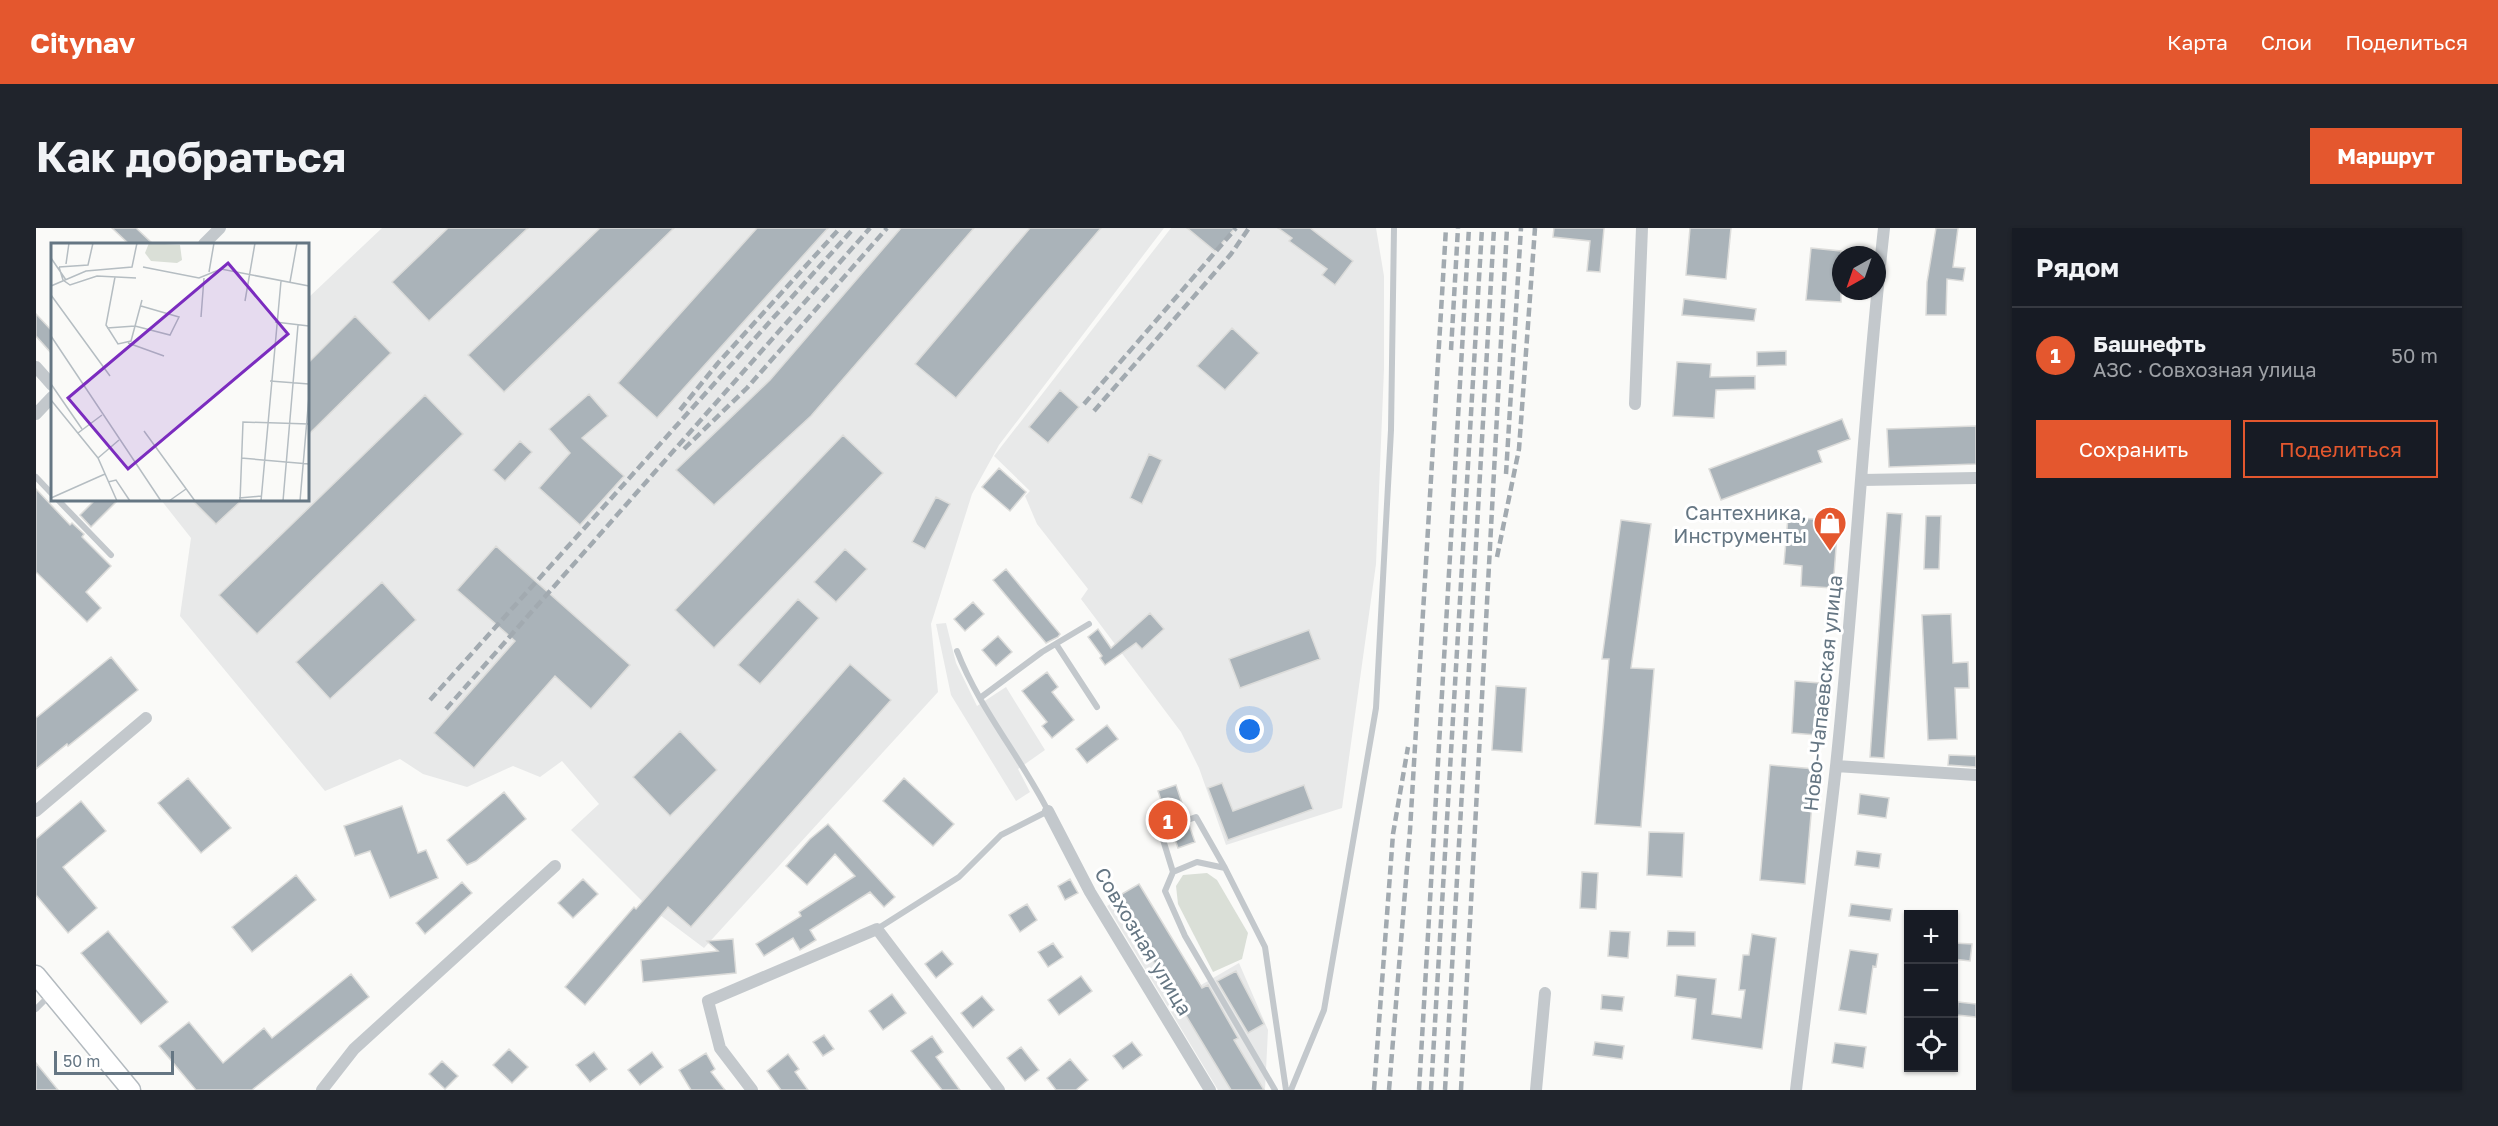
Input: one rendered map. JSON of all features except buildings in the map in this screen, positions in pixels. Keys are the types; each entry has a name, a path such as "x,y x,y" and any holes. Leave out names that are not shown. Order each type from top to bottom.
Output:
{"main road":[{"path":"36,975 130,1090"}],"street":[{"path":"205,243 220,228"},
{"path":"1635,404 1642,228"},
{"name":"Ново-Чапаевская улица","path":"1796,1090 1836,766 1862,480 1870,356 1884,228"},
{"path":"36,367 51,384"},
{"path":"36,414 51,398"},
{"path":"1862,480 1976,478"},
{"path":"36,811 146,718"},
{"path":"1836,766 1976,775"},
{"name":"Совхозная улица","path":"1048,811 1090,892 1210,1090"},
{"path":"322,1090 354,1049 555,867"},
{"path":"752,1090 720,1048 708,1001 877,929 999,1090"},
{"path":"1536,1090 1545,993"}],"lane":[{"path":"1291,1090 1323,1010 1376,708 1391,429 1394,228"},
{"path":"36,477 51,493"},
{"path":"59,501 111,555"},
{"path":"980,698 1056,644 1089,624"},
{"path":"1056,644 1097,707"},
{"path":"877,929 958,877 1001,835 1048,811 1031,778 967,677 957,651"},
{"path":"1275,1090 1185,936 1166,891 1173,872 1160,831 1196,818 1225,868 1265,947 1286,1090"},
{"path":"1173,872 1197,862 1225,868"},
{"path":"36,1009 52,994"}],"shaded area":[{"path":"382,228 1164,228 999,445 972,494 931,624 938,692 704,948 644,903 571,830 599,804 562,761 540,777 513,766 467,787 423,774 400,759 325,791 180,616 191,538 162,501 309,501 309,297"},
{"path":"1171,228 1376,228 1384,276 1384,369 1376,564 1342,808 1226,845 1199,768 1181,732 1081,599 1088,589 1037,524 1025,496 1030,491 994,456"},
{"path":"946,623 956,663 977,706 1006,687 1045,750 1018,769 1030,792 1016,801 951,695 936,624"},
{"path":"1207,873 1217,880 1248,933 1242,959 1213,972 1178,904 1176,886 1183,875"},
{"path":"1139,887 1201,985 1239,963 1268,1030 1265,1090 1218,1090 1107,906"}],"railway":[{"path":"680,410 718,363 840,228"},
{"path":"430,700 854,228"},
{"path":"446,709 870,228"},
{"path":"684,449 747,388 887,228"},
{"path":"1084,404 1236,228"},
{"path":"1094,411 1231,254 1249,228"},
{"path":"1389,1090 1410,830 1446,228"},
{"path":"1451,350 1458,228"},
{"path":"1419,1090 1469,228"},
{"path":"1431,1090 1482,228"},
{"path":"1445,1090 1494,228"},
{"path":"1461,1090 1507,228"},
{"path":"1506,474 1521,228"},
{"path":"1497,557 1519,449 1535,228"},
{"path":"1374,1090 1393,834 1408,747"}],"place":[{"name":"Сантехника, Инструменты","path":"1830,552"},
{"name":"Башнефть","path":"1168,820"}]}
